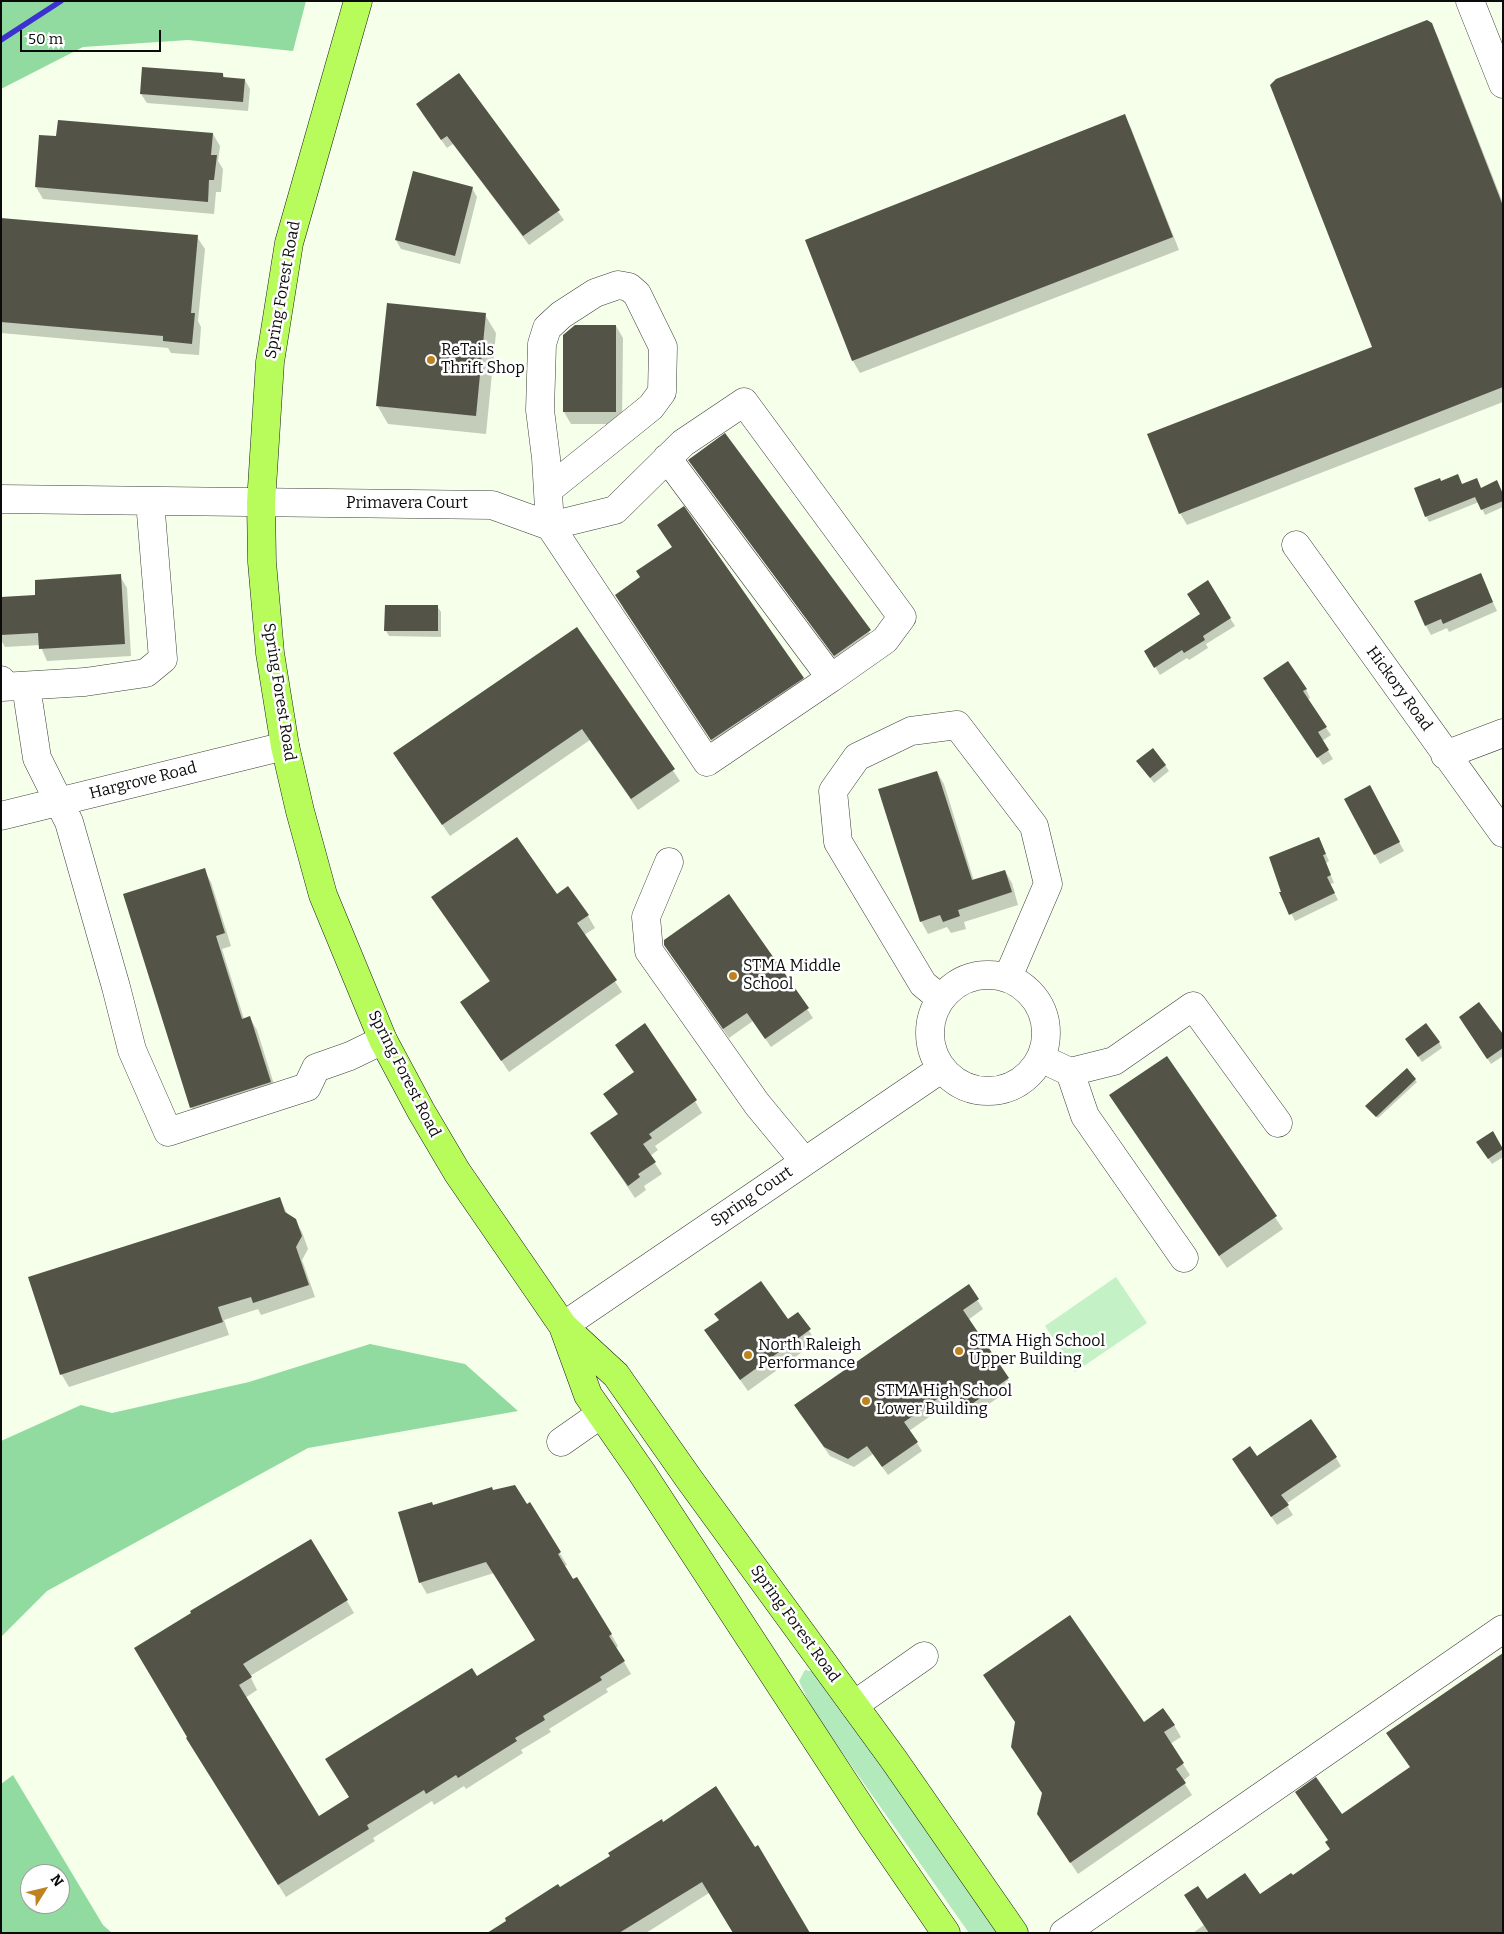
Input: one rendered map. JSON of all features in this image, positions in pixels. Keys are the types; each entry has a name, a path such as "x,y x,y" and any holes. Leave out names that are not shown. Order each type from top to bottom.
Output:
{"main road":[{"name":"Spring Forest Road","path":"358,1 289,243 270,362 261,503 262,562 270,652 285,746 300,811 324,895 383,1040 421,1111 457,1172 563,1326 616,1375 689,1480 854,1705 1014,1933"},
{"name":"Spring Forest Road","path":"563,1326 588,1395 872,1825 946,1933"}],"street":[{"path":"1470,1 1503,84"},
{"path":"548,490 651,407 662,392 663,347 637,294 629,287 618,285 595,293 561,315 547,328 542,344 540,410 550,526 707,762 885,640 902,617 744,402 683,443 615,510 550,526"},
{"path":"667,458 831,678"},
{"name":"Primavera Court","path":"1,499 492,504 550,526"},
{"path":"150,501 163,658 146,673 85,682 14,683 37,758 69,822 116,986 132,1050 168,1132 307,1087 316,1068 350,1056 383,1040"},
{"name":"Hickory Road","path":"1296,545 1445,755 1503,833"},
{"path":"932,990 954,984 971,976 990,974 1014,966 1048,884 1034,826 957,725 911,731 857,757 833,791 838,842 932,990 928,1034 932,1052 941,1069 956,1082 974,1090 994,1091 1012,1086 1029,1075 1040,1059 1046,1040 1045,1021 1038,1002 1025,988 1014,966"},
{"path":"1445,755 1503,732"},
{"name":"Hargrove Road","path":"1,816 285,746"},
{"path":"669,862 646,917 649,951 757,1104 804,1161"},
{"path":"1040,1059 1070,1072 1114,1061 1193,1006 1278,1123"},
{"name":"Spring Court","path":"563,1326 941,1069"},
{"path":"1070,1072 1085,1116 1184,1258"},
{"path":"561,1442 601,1414"},
{"path":"1064,1933 1503,1630"},
{"path":"854,1705 924,1656"}],"green space":[{"path":"1,1 306,1 293,51 188,40 83,47 1,89"},
{"path":"1116,1277 1147,1323 1075,1372 1045,1326"},
{"path":"370,1344 465,1364 518,1411 308,1448 47,1591 1,1637 1,1441 81,1405 112,1413 249,1382"},
{"path":"805,1670 816,1672 1000,1933 969,1933 813,1711 799,1681"},
{"path":"13,1775 66,1864 20,1864 20,1914 70,1914 70,1870 103,1925 112,1933 1,1933 1,1784"}],"building":[{"path":"1427,20 1432,23 1503,206 1503,387 1179,514 1147,434 1372,347 1270,85 1276,79"},
{"path":"142,67 223,73 223,77 245,79 243,102 140,94"},
{"path":"459,73 560,210 523,236 447,136 441,140 416,104"},
{"path":"1125,114 1173,237 852,361 805,240"},
{"path":"58,120 213,133 211,155 217,155 214,180 209,180 208,202 35,187 39,135 56,136"},
{"path":"413,171 473,187 455,256 395,240"},
{"path":"1,218 198,235 191,313 195,313 192,344 163,341 163,336 1,322"},
{"name":"ReTails Thrift Shop","path":"387,303 486,313 476,416 376,406"},
{"path":"575,325 616,325 616,412 563,412 563,335"},
{"path":"725,433 871,630 834,656 688,460"},
{"path":"1458,474 1462,484 1477,478 1481,488 1497,480 1503,494 1503,501 1481,510 1475,497 1425,517 1414,488 1440,478 1441,481"},
{"path":"684,506 804,678 711,740 615,595 640,577 636,571 672,547 657,525"},
{"path":"1481,573 1493,602 1443,624 1441,619 1425,626 1414,601"},
{"path":"121,574 125,644 39,649 38,633 1,635 1,597 35,595 35,580"},
{"path":"1208,580 1231,618 1203,636 1205,640 1184,653 1182,650 1154,668 1144,651 1200,614 1187,594"},
{"path":"385,605 438,605 438,631 384,631"},
{"path":"577,627 675,769 631,799 582,729 442,825 393,753"},
{"path":"1288,661 1307,689 1303,691 1327,727 1318,732 1329,750 1317,758 1263,678"},
{"path":"1153,748 1166,765 1150,778 1136,761"},
{"path":"937,771 972,880 1005,870 1012,892 958,910 960,916 943,922 940,915 920,922 878,789"},
{"path":"1370,785 1400,842 1374,855 1344,799"},
{"path":"517,837 557,894 568,886 589,915 577,923 617,980 501,1061 460,1002 490,981 431,897"},
{"path":"1319,837 1326,854 1323,855 1331,875 1327,877 1335,893 1289,915 1279,892 1281,892 1269,857"},
{"path":"205,868 225,933 216,936 242,1019 250,1016 271,1082 190,1108 123,894"},
{"name":"STMA Middle School","path":"729,894 809,1008 765,1039 747,1013 723,1029 664,945 664,940"},
{"path":"1479,1002 1503,1034 1503,1048 1487,1059 1459,1017"},
{"path":"645,1023 697,1100 649,1134 652,1138 643,1144 656,1162 638,1174 640,1177 628,1186 590,1133 618,1114 603,1094 634,1072 615,1045"},
{"path":"1426,1023 1440,1042 1418,1057 1405,1039"},
{"path":"1167,1056 1277,1216 1219,1256 1109,1095"},
{"path":"1407,1068 1416,1079 1376,1117 1365,1106"},
{"path":"1493,1131 1503,1149 1488,1159 1476,1142"},
{"path":"280,1197 285,1212 296,1219 302,1236 296,1247 309,1285 253,1303 251,1297 218,1307 223,1322 60,1375 28,1277"},
{"name":"North Raleigh Performance","path":"761,1281 788,1319 798,1312 811,1329 740,1380 704,1330 719,1320 714,1314"},
{"path":"969,1284 979,1299 963,1310 1009,1378 966,1408 953,1388 904,1422 918,1442 882,1467 867,1446 848,1459 824,1447 794,1405"},
{"path":"1311,1419 1337,1457 1281,1495 1289,1505 1271,1517 1232,1459 1250,1446 1257,1456"},
{"path":"515,1485 527,1504 530,1502 561,1552 558,1554 573,1579 577,1577 612,1634 609,1636 625,1661 600,1677 602,1680 543,1716 545,1720 515,1738 517,1741 458,1778 456,1775 426,1794 424,1790 367,1825 369,1829 278,1885 186,1738 134,1648 191,1613 190,1611 311,1539 348,1600 243,1664 252,1677 239,1685 319,1816 349,1797 325,1759 472,1668 477,1676 535,1640 486,1562 419,1583 398,1512 432,1502 433,1505 492,1487 493,1490"},
{"path":"1070,1615 1144,1722 1163,1708 1175,1725 1164,1732 1184,1763 1176,1769 1186,1783 1070,1863 1037,1814 1042,1793 1011,1747 1015,1722 983,1675"},
{"path":"1503,1653 1503,1933 1209,1933 1184,1895 1198,1886 1207,1899 1245,1873 1260,1894 1291,1873 1293,1875 1330,1849 1325,1842 1328,1840 1295,1792 1316,1777 1342,1814 1410,1767 1386,1733"},
{"path":"716,1786 755,1847 758,1845 810,1933 733,1933 702,1882 619,1933 487,1933 506,1921 505,1918 558,1884 560,1887 610,1856 608,1853 662,1819 663,1822"}],"waterway":[{"path":"1,40 61,1"}],"place":[{"name":"ReTails Thrift Shop","path":"431,360"},
{"name":"STMA Middle School","path":"733,976"},
{"name":"STMA High School Upper Building","path":"959,1351"},
{"name":"North Raleigh Performance","path":"748,1355"},
{"name":"STMA High School Lower Building","path":"866,1401"}]}
